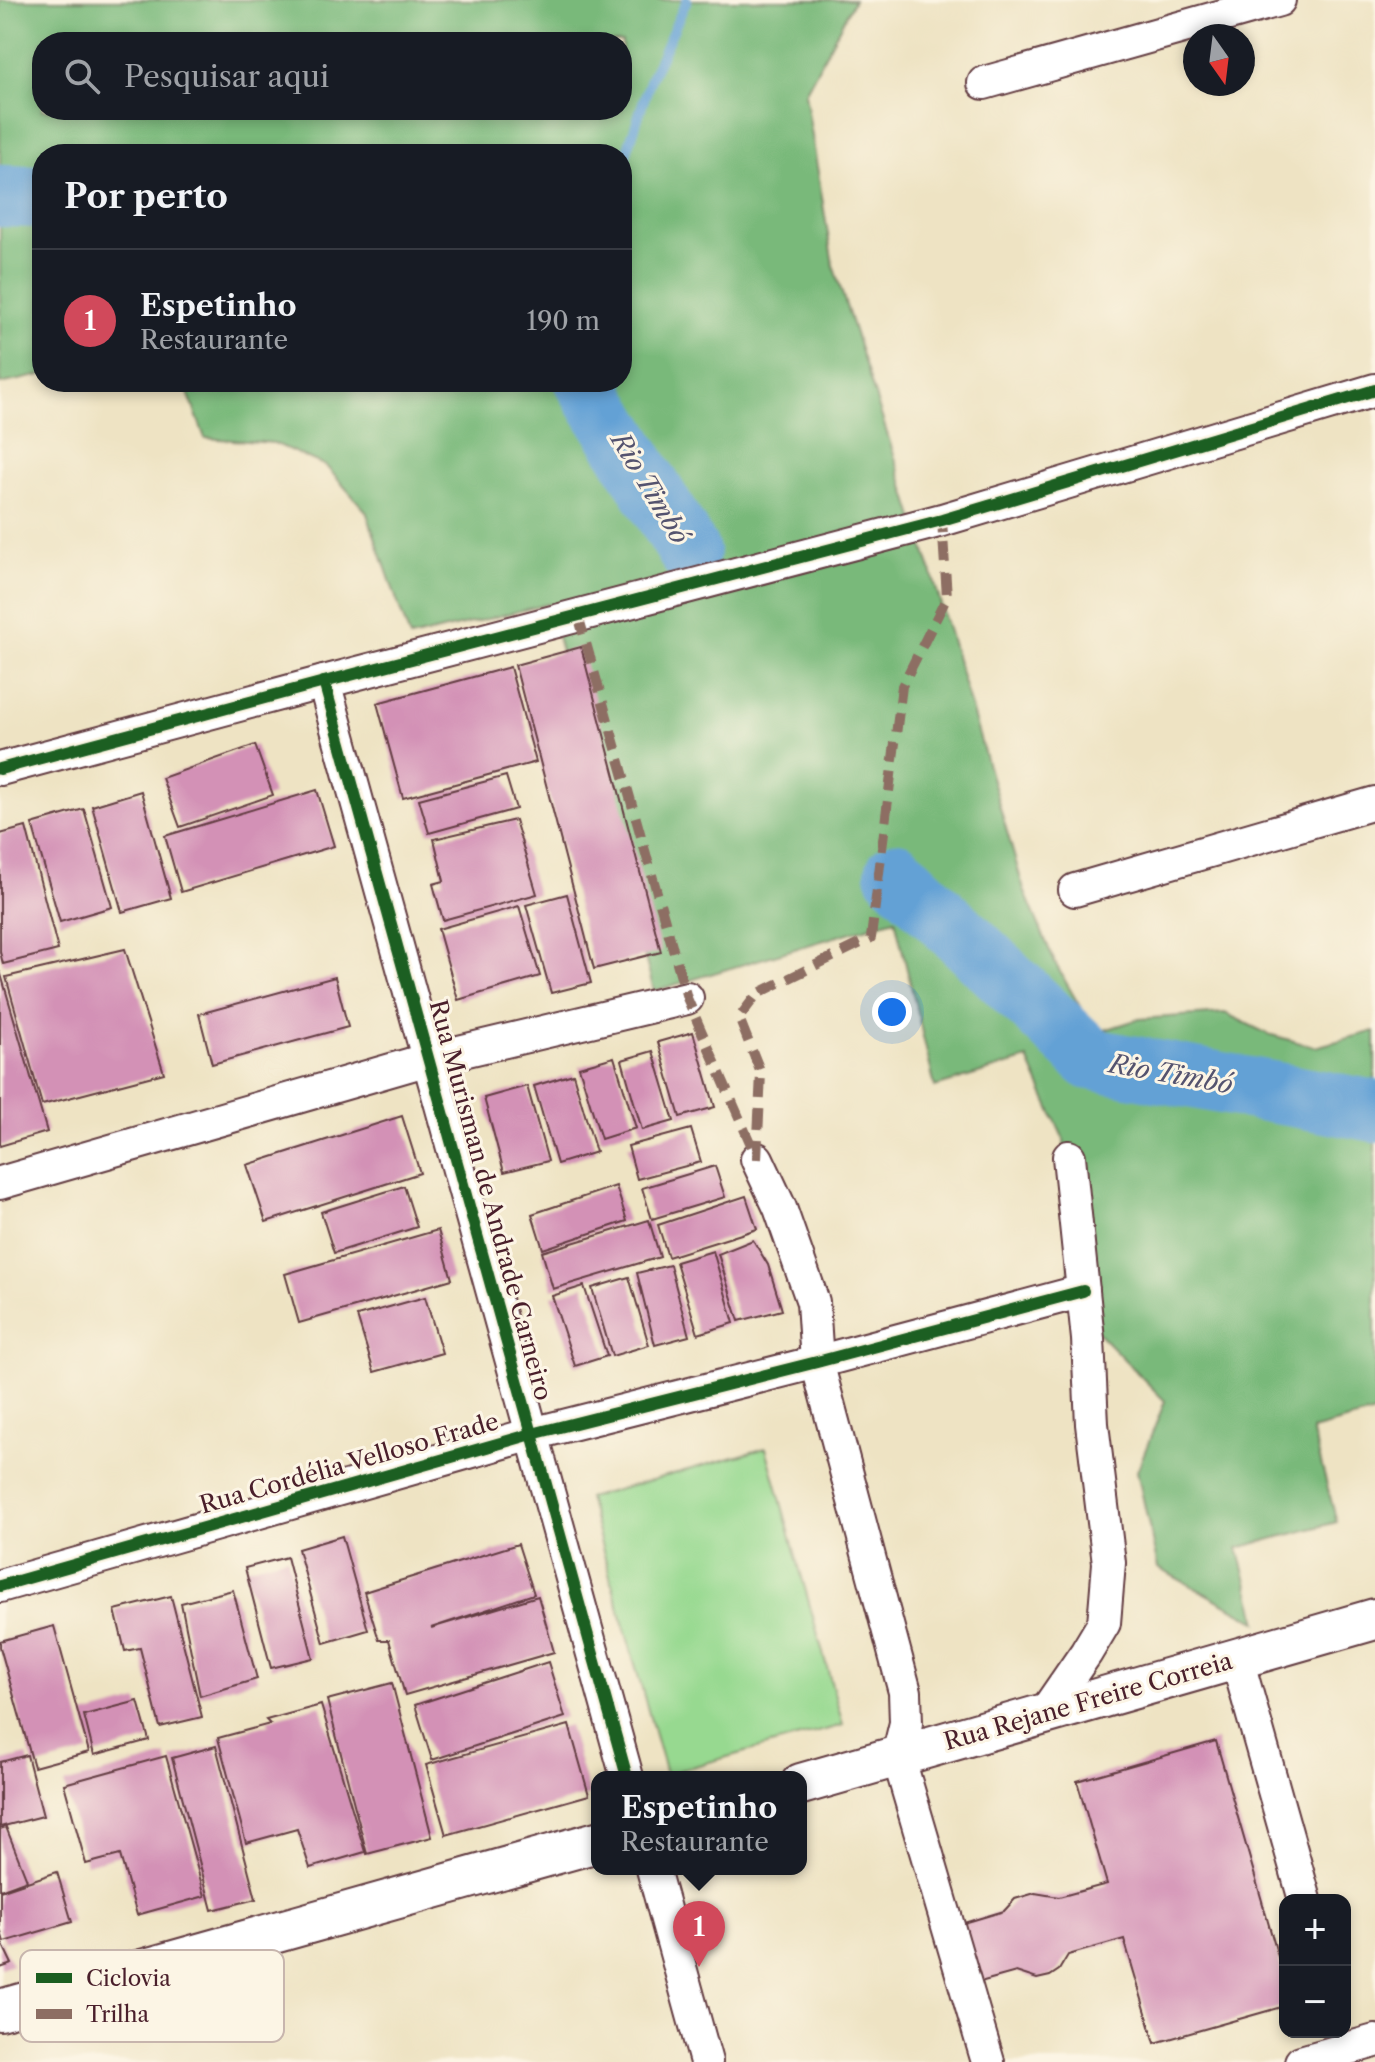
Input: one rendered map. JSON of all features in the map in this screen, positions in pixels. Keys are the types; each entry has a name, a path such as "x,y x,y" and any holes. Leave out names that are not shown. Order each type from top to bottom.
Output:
{"street":[{"path":"984,83 1279,0"},
{"path":"0,769 942,520 1375,390"},
{"name":"Rua Murisman de Andrade Carneiro","path":"324,682 625,1771"},
{"path":"1075,890 1375,803"},
{"path":"0,1183 429,1059 687,998"},
{"path":"1044,1714 1104,1623 1109,1563 1092,1424 1088,1339 1069,1157"},
{"path":"757,1159 780,1208 813,1302 817,1362 905,1692 906,1723 898,1756 988,2062"},
{"name":"Rua Cordélia Velloso Frade","path":"0,1586 532,1434 1083,1291"},
{"name":"Rua Rejane Freire Correia","path":"807,1782 1375,1619"},
{"path":"1237,1659 1303,1894"},
{"path":"213,1950 591,1844"},
{"path":"655,1875 706,2062"},
{"path":"0,2010 20,2004"},
{"path":"1301,2062 1354,2046"}],"green space":[{"path":"0,0 854,0 805,93 833,265 930,567 1024,890 1055,963 1095,1033 1139,1019 1225,1013 1268,1034 1315,1047 1375,1031 1375,1413 1312,1430 1337,1522 1238,1548 1258,1622 1158,1568 1137,1471 1165,1401 1071,1305 1064,1140 1028,1059 935,1087 895,919 654,991 548,604 410,638 366,511 326,466 274,443 205,438 188,392 632,392 632,144 32,144 32,377 0,384"},
{"path":"766,1448 843,1725 677,1771 665,1771 588,1498"}],"building":[{"path":"581,647 661,952 594,969 515,665"},
{"path":"510,667 536,762 403,798 377,703"},
{"path":"255,745 273,795 180,827 162,778"},
{"path":"506,776 516,809 429,833 419,799"},
{"path":"317,790 334,846 181,892 165,836"},
{"path":"141,791 171,898 122,912 92,806"},
{"path":"84,809 112,907 60,922 32,824"},
{"path":"515,820 537,894 443,920 433,884 444,881 434,839"},
{"path":"26,827 58,950 3,964 0,952 0,834"},
{"path":"567,894 591,983 551,993 526,905"},
{"path":"519,906 540,976 458,1000 438,929"},
{"path":"125,949 164,1073 42,1105 6,977"},
{"path":"0,971 47,1132 0,1146"},
{"path":"335,977 348,1027 212,1064 199,1014"},
{"path":"693,1032 715,1107 680,1117 658,1042"},
{"path":"653,1051 674,1121 642,1130 622,1060"},
{"path":"614,1057 636,1128 601,1139 579,1067"},
{"path":"573,1074 596,1152 557,1164 534,1086"},
{"path":"527,1086 548,1161 504,1172 484,1098"},
{"path":"402,1116 420,1173 266,1222 247,1165"},
{"path":"691,1129 701,1162 637,1179 628,1146"},
{"path":"715,1166 725,1197 652,1219 642,1188"},
{"path":"404,1186 417,1227 334,1253 321,1212"},
{"path":"616,1186 627,1221 543,1249 532,1214"},
{"path":"746,1196 757,1229 668,1257 658,1225"},
{"path":"649,1220 660,1257 553,1289 542,1252"},
{"path":"438,1230 452,1279 299,1323 285,1274"},
{"path":"753,1240 768,1265 782,1310 739,1321 718,1254"},
{"path":"713,1251 734,1323 698,1334 676,1262"},
{"path":"670,1265 689,1336 655,1345 637,1273"},
{"path":"629,1277 649,1345 612,1356 592,1288"},
{"path":"584,1286 607,1356 575,1366 552,1296"},
{"path":"425,1297 442,1353 374,1372 357,1316"},
{"path":"342,1536 368,1630 324,1643 298,1549"},
{"path":"518,1544 534,1594 431,1628 538,1596 554,1652 405,1695 389,1640 379,1640 364,1592"},
{"path":"287,1557 313,1658 271,1668 245,1568"},
{"path":"233,1590 257,1679 200,1696 181,1603"},
{"path":"171,1596 202,1717 160,1727 140,1648 125,1651 115,1610"},
{"path":"54,1626 89,1752 34,1767 0,1641"},
{"path":"548,1662 565,1717 432,1760 415,1705"},
{"path":"392,1683 432,1837 367,1854 327,1700"},
{"path":"138,1701 149,1740 94,1755 84,1715"},
{"path":"321,1705 365,1852 310,1868 297,1829 246,1843 218,1738 270,1724 266,1720"},
{"path":"569,1725 589,1795 446,1835 426,1765"},
{"path":"1216,1741 1279,1960 1279,2008 1155,2043 1124,1939 1068,1955 1059,1970 1050,1976 1037,1979 1016,1972 980,1982 964,1923 1004,1911 1015,1899 1035,1893 1059,1897 1107,1884 1077,1781"},
{"path":"216,1746 256,1899 212,1910 172,1758"},
{"path":"27,1755 43,1816 0,1827 0,1762"},
{"path":"166,1756 205,1896 137,1915 120,1855 86,1864 64,1784"},
{"path":"6,1827 27,1880 0,1890 0,1829"},
{"path":"57,1872 72,1922 4,1942 0,1929 0,1891"},
{"path":"0,1939 12,1964 0,1968"}],"waterway":[{"path":"629,144 651,78 687,0"},
{"name":"Rio Timbó","path":"0,196 32,197"},
{"name":"Rio Timbó","path":"592,392 689,552"},
{"path":"620,392 626,448"},
{"name":"Rio Timbó","path":"896,873 1091,1059 1375,1111"}],"marked path":[{"path":"757,1159 761,1073 739,1018 757,994 871,938 902,686 947,597 942,520"},
{"path":"578,615 687,998 755,1154"}],"cycle path":[{"path":"0,769 942,520 1375,390"},
{"path":"324,682 625,1771"},
{"path":"0,1586 532,1434 1083,1291"}],"place":[{"name":"Espetinho","path":"699,1967"}]}
